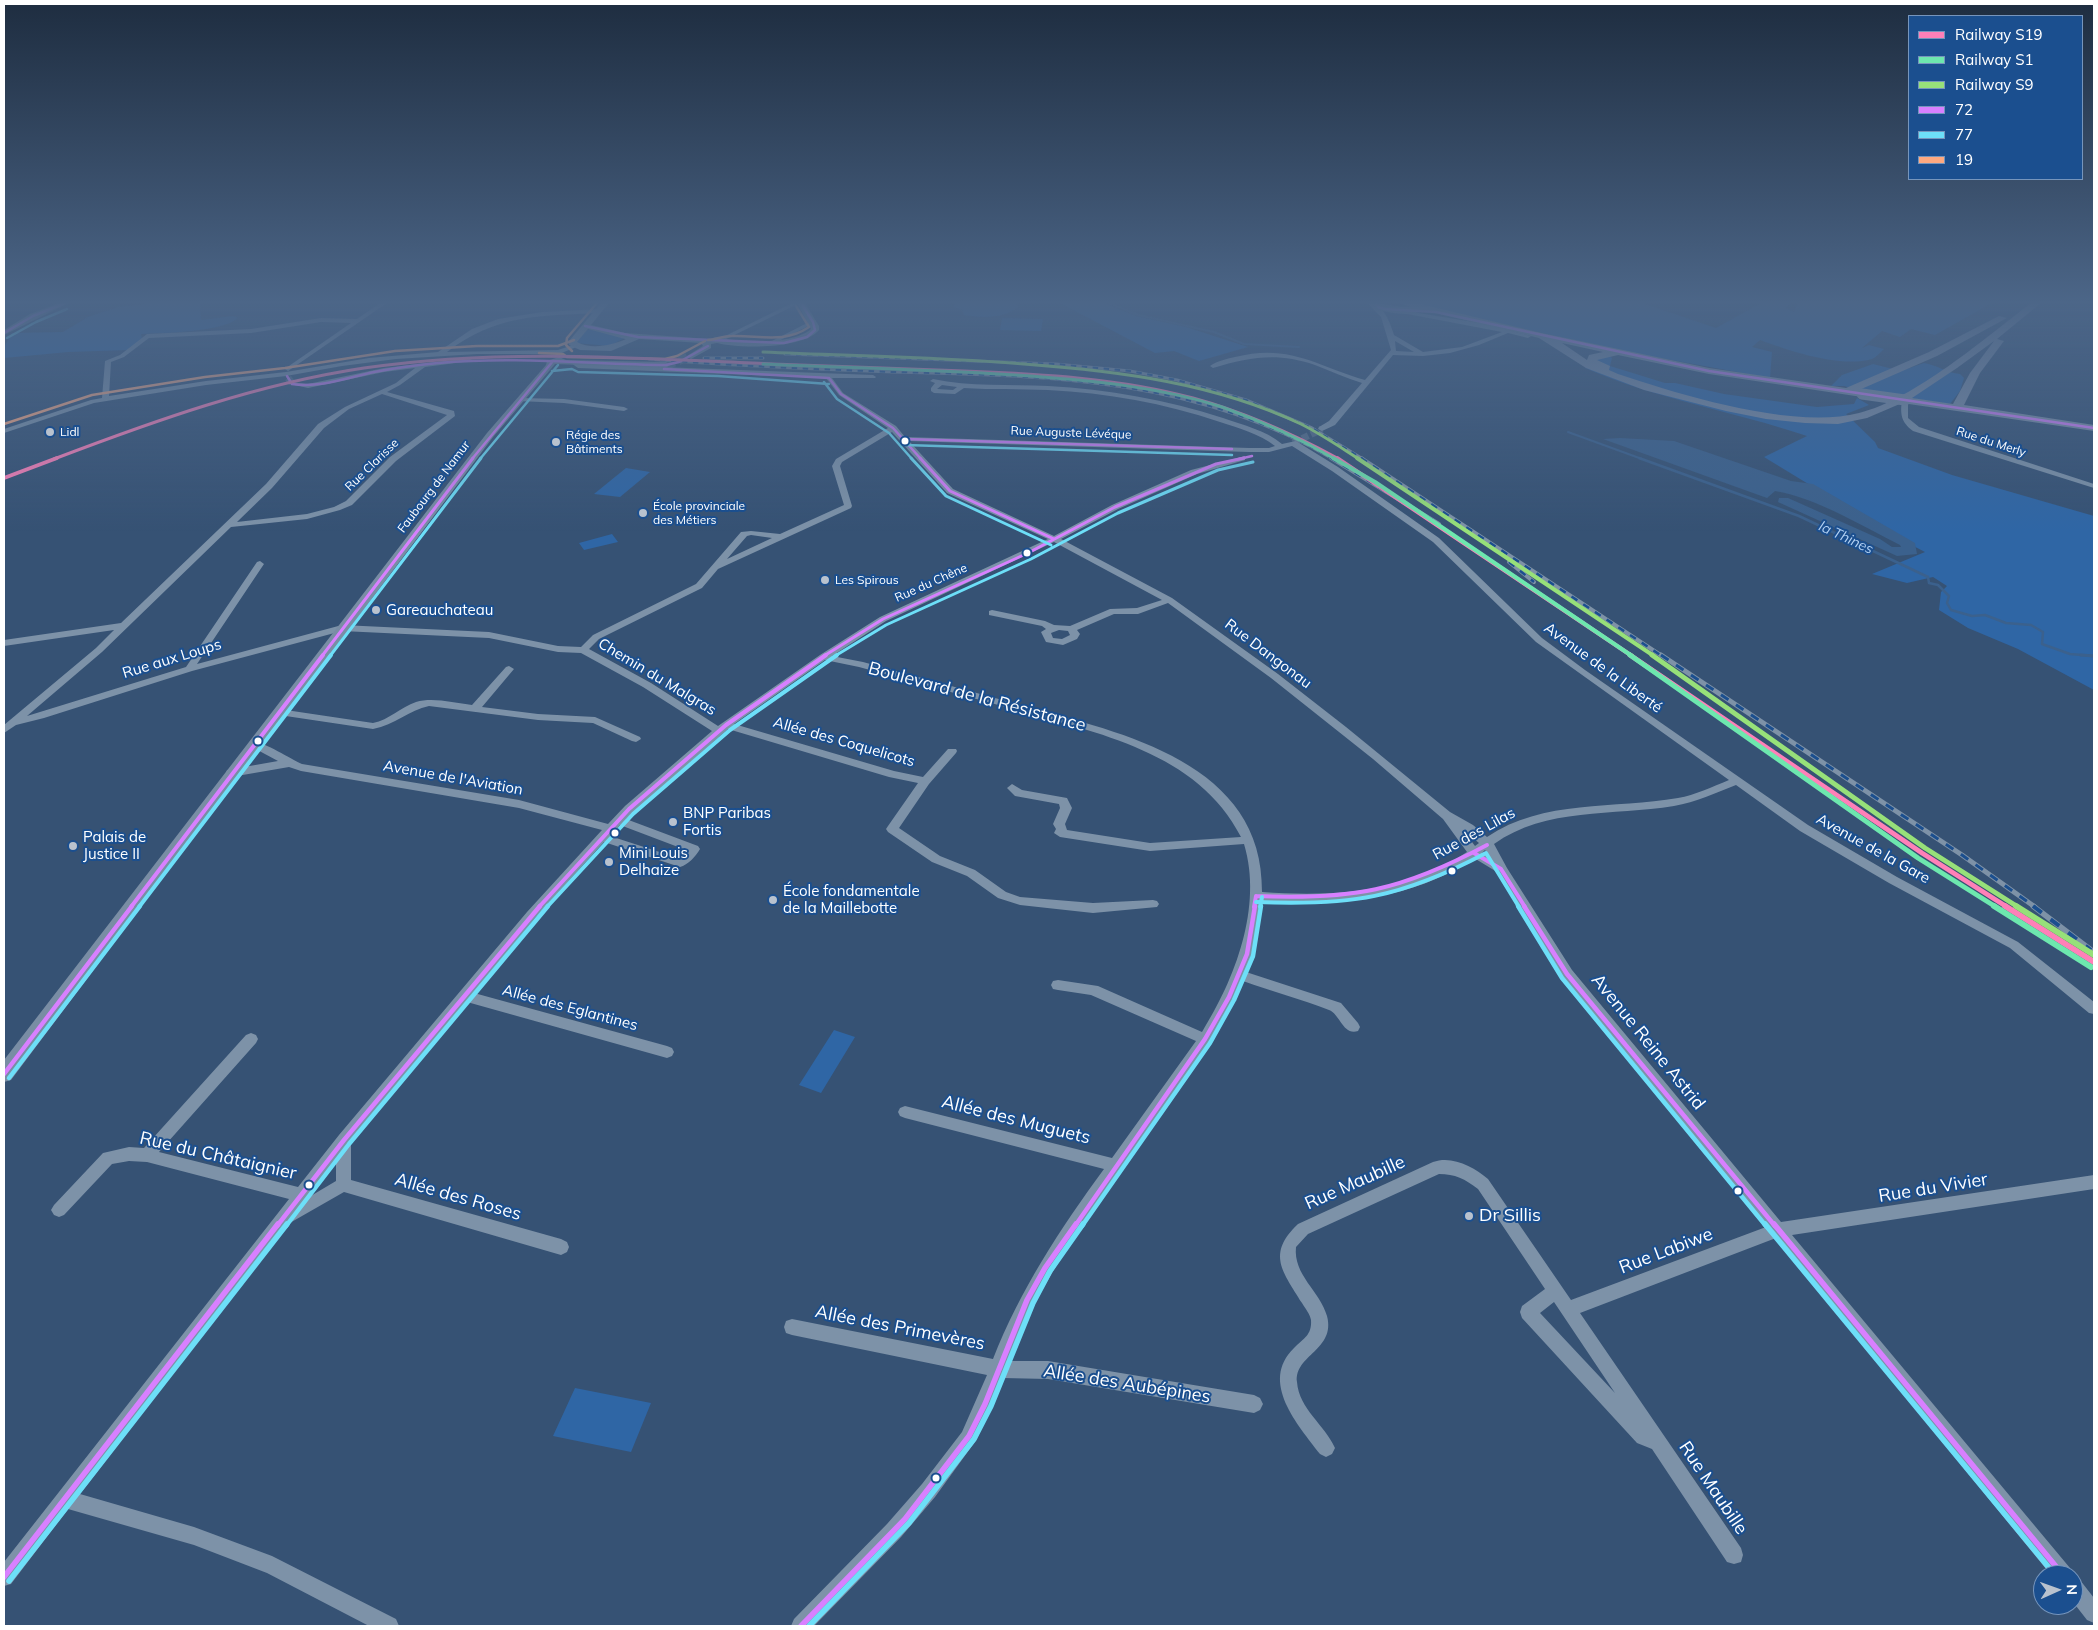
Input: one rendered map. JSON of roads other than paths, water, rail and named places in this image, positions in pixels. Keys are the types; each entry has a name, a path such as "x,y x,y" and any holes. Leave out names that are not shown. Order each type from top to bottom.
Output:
{"main road":[{"path":"1625,379 1744,412 1828,421 1861,417 1929,379"},
{"path":"1639,379 1740,407 1802,417 1827,418 1855,414 1883,405"},
{"path":"1759,379 2094,428"},
{"path":"1847,392 1876,379"},
{"path":"1957,408 1972,379"}],"street":[{"path":"105,400 107,379"},
{"path":"4,431 72,407 206,383 240,379"},
{"path":"296,379 308,386 339,379"},
{"path":"8,726 74,672 123,626 269,486 321,426 347,408 406,379"},
{"name":"Faubourg de Namur","path":"4,1074 342,628 490,436 538,379"},
{"name":"Rue Dangonau","path":"830,379 840,394 893,428 905,439 950,491 1054,539 1143,584 1169,600 1373,752 1448,817 1470,829 1488,844"},
{"path":"1358,379 1366,382"},
{"path":"1322,429 1332,423 1369,379"},
{"path":"937,381 1065,389 1155,401 1196,411 1243,428 1281,447"},
{"name":"Rue Clarisse","path":"228,525 322,513 342,508 393,459 451,416 451,413 381,392"},
{"path":"520,400 564,401 624,409"},
{"name":"Rue du Merly","path":"1905,400 1903,416 1905,423 1916,429 2094,486"},
{"path":"716,567 848,506 836,466 839,461 893,428"},
{"name":"Rue Auguste Lévéque","path":"905,439 1237,450 1250,453"},
{"path":"1293,443 1293,448 1268,453 1250,453 1281,447 1293,443"},
{"name":"Avenue de la Liberté","path":"1293,443 1335,469 1436,540 1552,651 1737,781"},
{"path":"1268,453 1281,447"},
{"path":"1237,450 1234,454 1242,458"},
{"name":"Rue du Chêne","path":"823,657 883,619 1005,564 1115,507 1194,472 1242,458 1250,453"},
{"path":"583,650 596,637 699,586 744,534 751,533 780,537"},
{"path":"188,668 260,564"},
{"path":"992,613 1046,624 1052,628 1071,629 1113,611 1138,611 1169,600"},
{"path":"4,644 123,626"},
{"name":"Chemin du Malgras","path":"342,628 480,635 572,651 583,650 722,728"},
{"name":"Rue aux Loups","path":"8,726 188,668 342,628"},
{"path":"1052,628 1046,632 1047,637 1058,642 1072,640 1075,634 1071,629"},
{"path":"4,1578 344,1140 556,887 610,828 722,728 823,657"},
{"name":"Boulevard de la Résistance","path":"801,1626 905,1519 934,1484 969,1436 985,1404 1027,1300 1045,1268 1205,1039 1239,975 1252,930 1256,896 1254,864 1249,840 1234,814 1211,788 1172,760 1141,745 1085,726 860,664 823,657"},
{"path":"474,709 509,669"},
{"path":"279,712 367,726 384,724 408,709 425,703 538,718 595,720 636,739"},
{"name":"Allée des Coquelicots","path":"722,728 925,781"},
{"name":"Avenue de l'Aviation","path":"254,744 289,763 519,804 610,828"},
{"name":"Allée des Coquelicots","path":"952,751 925,781 892,829 936,859 970,873 1002,895 1020,901 1093,908 1153,904"},
{"name":"Avenue de l'Aviation","path":"231,773 289,763"},
{"name":"Rue des Lilas","path":"1256,896 1303,900 1360,896 1409,885 1430,877 1474,853 1502,833 1522,824 1560,814 1678,802 1737,781"},
{"name":"Avenue de la Gare","path":"1737,781 1812,833 1893,880 2014,945 2094,1009"},
{"path":"1012,788 1019,793 1063,801 1066,808 1059,824 1062,829 1060,833 1150,847 1249,840"},
{"name":"Rue Dangonau","path":"1448,817 1474,853"},
{"path":"610,828 694,849 680,862 610,828"},
{"name":"Avenue Reine Astrid","path":"1488,844 1496,855 1501,869 1567,974 2055,1565"},
{"name":"Avenue Reine Astrid","path":"1474,853 1501,869"},
{"path":"1239,975 1336,1007 1353,1027"},
{"path":"1058,985 1093,990 1205,1039"},
{"name":"Allée des Eglantines","path":"464,996 667,1052"},
{"path":"147,1155 251,1039"},
{"name":"Allée des Muguets","path":"905,1112 1117,1166"},
{"path":"282,1220 343,1185 344,1140"},
{"name":"Rue du Châtaignier","path":"60,1210 108,1158 129,1154 147,1155 302,1194"},
{"name":"Rue Maubille","path":"1326,1448 1298,1409 1290,1392 1289,1372 1296,1358 1309,1349 1319,1331 1318,1315 1291,1270 1288,1256 1289,1245 1303,1229 1438,1167 1458,1168 1472,1174 1483,1184 1734,1555"},
{"name":"Rue du Vivier","path":"1778,1230 2092,1184"},
{"name":"Allée des Roses","path":"343,1185 561,1247"},
{"name":"Rue Labiwe","path":"1568,1309 1778,1230"},
{"name":"Rue Maubille","path":"1555,1291 1528,1312 1643,1437 1659,1443"},
{"name":"Allée des Primevères","path":"792,1327 999,1368"},
{"name":"Allée des Aubépines","path":"999,1368 1048,1370 1254,1404"},
{"path":"65,1499 194,1536 272,1566 389,1626"},
{"path":"2083,1599 2094,1613"}],"waterway":[{"name":"la Thines","path":"1568,432 1642,459"},
{"name":"la Thines","path":"1639,458 1799,516 1928,577 1929,583 1938,585 1949,596 1947,603 1951,610 1972,616 1985,615 2006,623 2031,625 2043,632 2042,644 2070,654 2094,656 2081,655"}],"tunnel":[{"path":"289,379 292,383"},
{"path":"1293,443 1322,429"}],"railway":[{"path":"1052,379 1120,387 1175,397 1228,412 1281,432 1333,459"},
{"path":"1172,379 1246,400 1312,428 1363,459"},
{"path":"1331,458 1439,524"},
{"path":"1361,458 1662,656"},
{"path":"1509,562 1534,582"},
{"path":"1661,655 1962,855 2035,907"},
{"path":"2033,906 2091,950"}],"rail line":[{"name":"S19","path":"4,478 179,414 223,400 309,379"},
{"name":"S1","path":"1065,379 1103,382 1171,394 1221,407 1295,436 1375,482 1682,690 1918,858 2091,967"},
{"name":"S19","path":"1087,379 1164,391 1213,404 1290,434 1345,462 1922,853 2094,962"},
{"name":"S9","path":"1156,379 1225,395 1301,424 1381,472 1689,680 1925,848 2094,955"}],"place":[{"name":"Lidl","path":"50,432"},
{"name":"Régie des Bâtiments","path":"556,442"},
{"name":"École provinciale des Métiers","path":"643,513"},
{"name":"Les Spirous","path":"825,580"},
{"name":"Gareauchateau","path":"376,610"},
{"name":"BNP Paribas Fortis","path":"673,822"},
{"name":"Palais de Justice II","path":"73,846"},
{"name":"Mini Louis Delhaize","path":"609,862"},
{"name":"École fondamentale de la Maillebotte","path":"773,900"},
{"name":"Dr Sillis","path":"1469,1216"}]}
